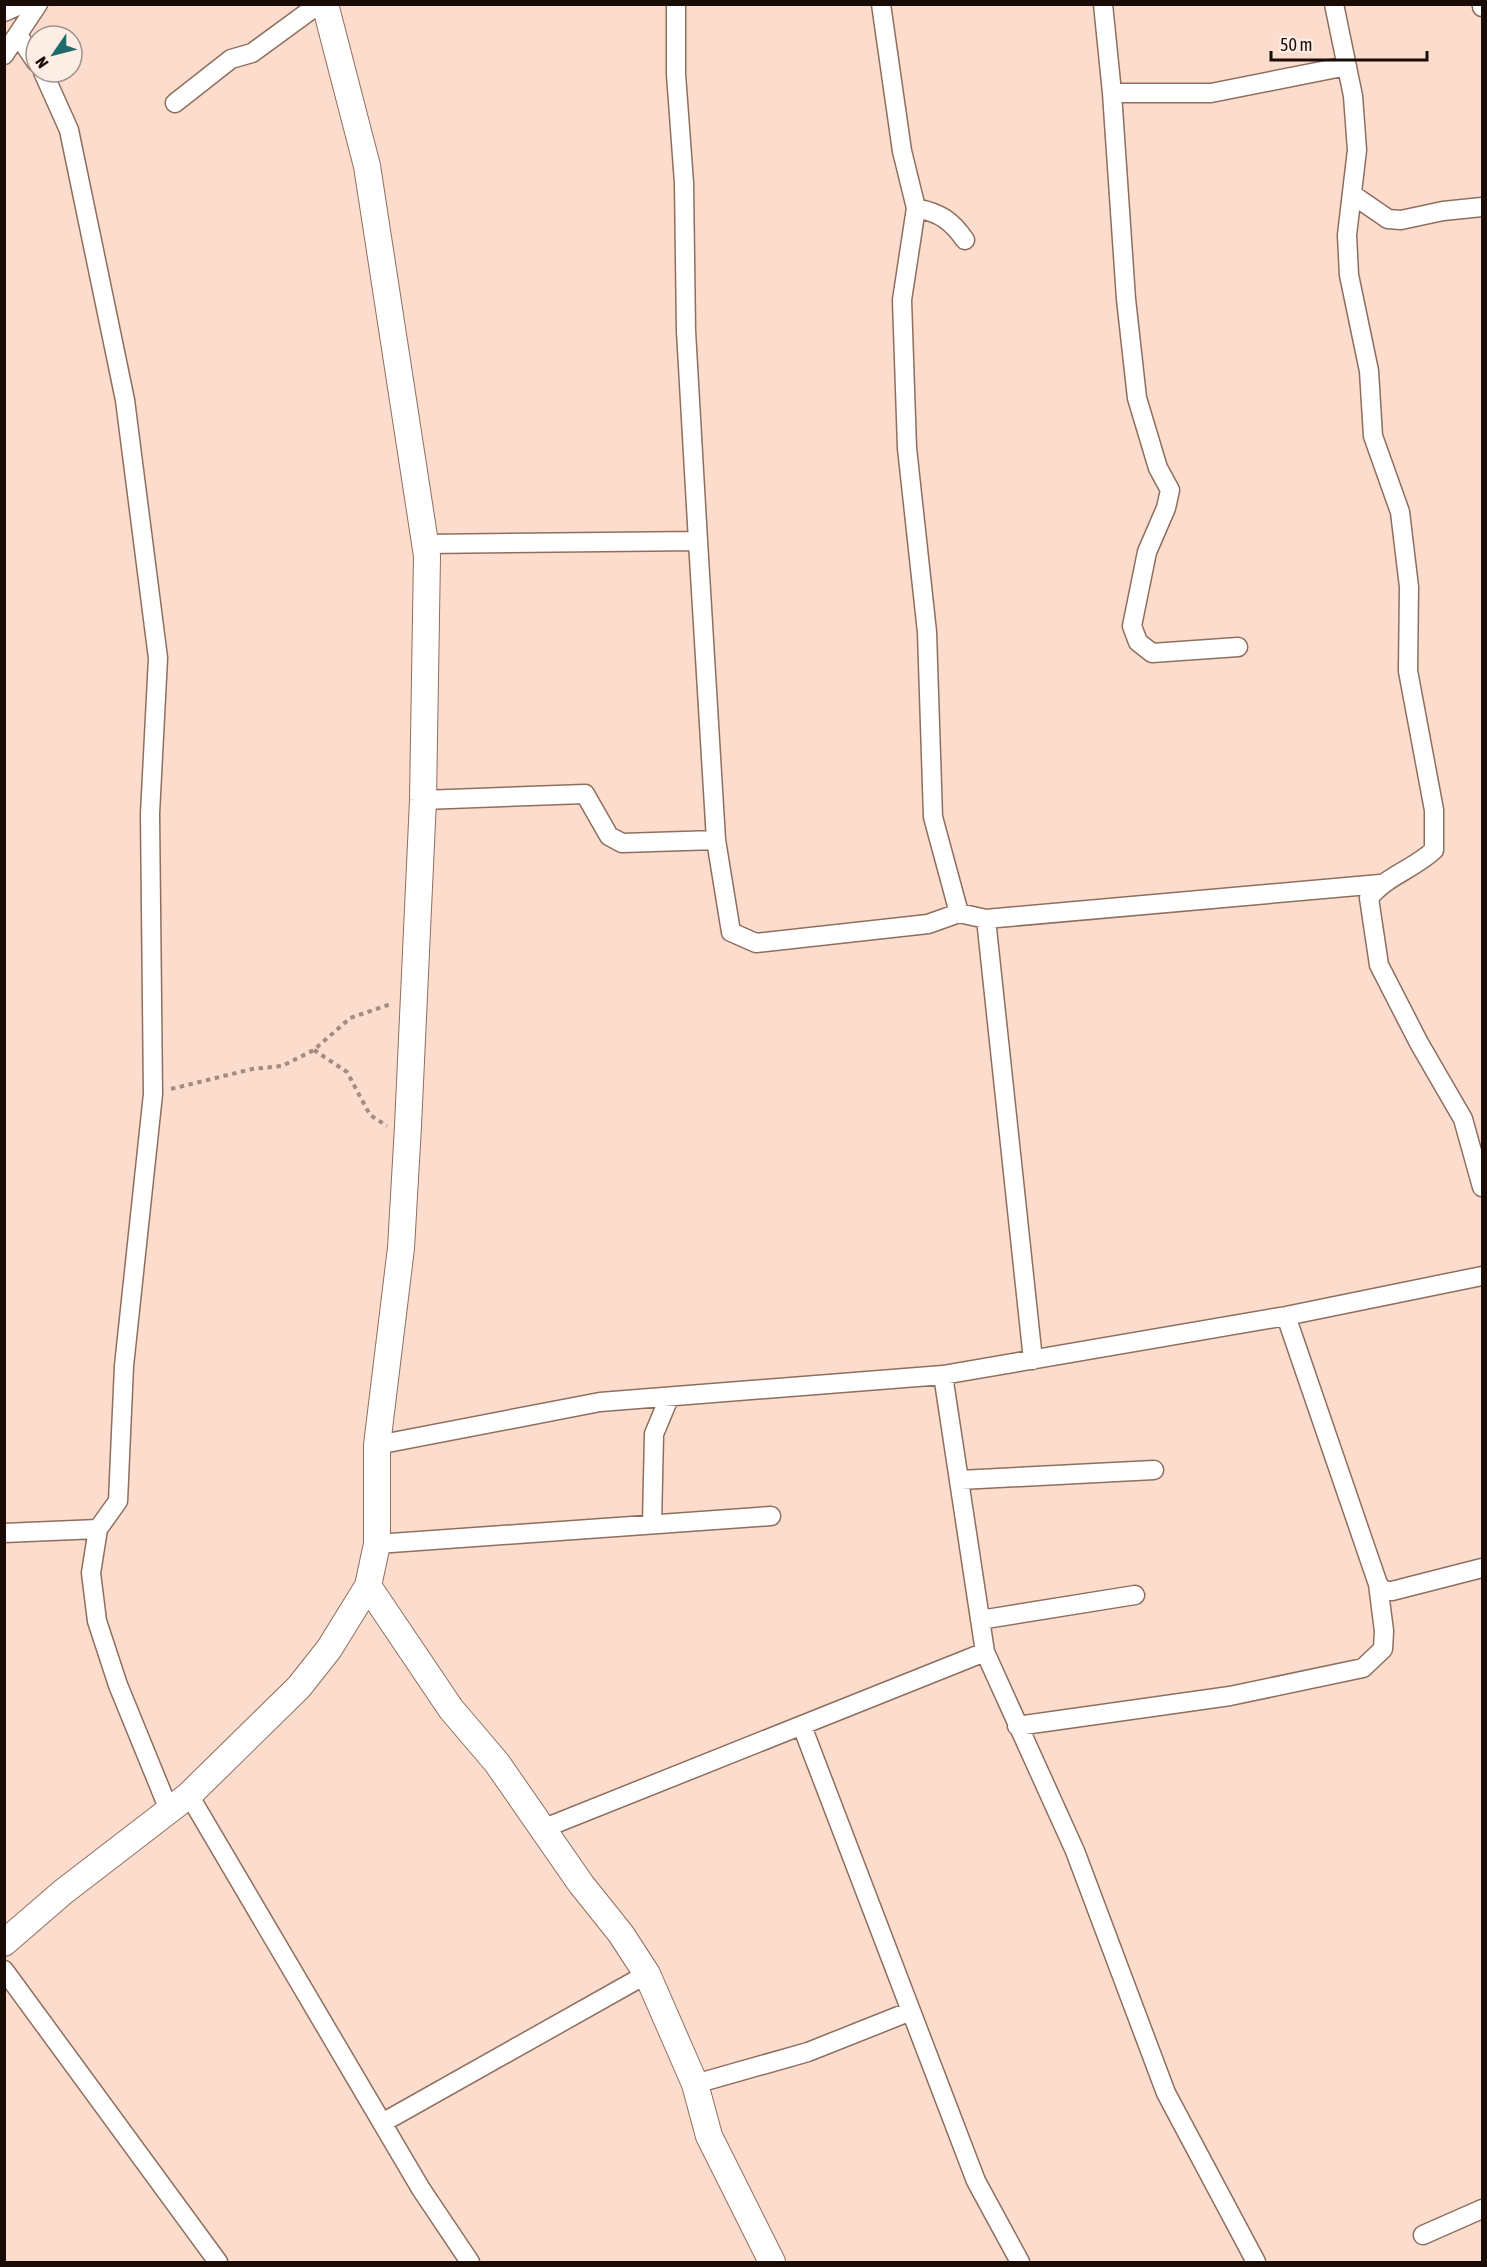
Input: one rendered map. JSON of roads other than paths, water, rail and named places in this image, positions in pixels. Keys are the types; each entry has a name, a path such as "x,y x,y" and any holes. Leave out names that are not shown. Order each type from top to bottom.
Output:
{"street":[{"path":"4,12 22,4"},
{"path":"4,55 38,4"},
{"path":"175,102 231,59 252,53 319,4"},
{"path":"4,1943 63,1892 179,1803 299,1687 329,1649 368,1586 377,1544 377,1445 401,1248 408,1126 423,800 426,544 368,166 325,4"},
{"path":"676,4 676,74 684,183 685,321 716,840 731,932 756,943 928,924 958,913 986,919 1380,884 1419,864 1434,850 1434,810 1408,671 1409,587 1400,512 1373,436 1369,371 1349,275 1347,235 1357,150 1353,96 1334,4"},
{"path":"881,4 902,151 916,208 902,300 907,448 927,632 933,817 958,913"},
{"path":"1103,4 1112,93 1126,299 1137,398 1158,468 1170,490 1166,508 1147,552 1132,626 1138,642 1152,653 1238,647"},
{"path":"18,36 24,45"},
{"path":"1112,93 1211,93 1347,66"},
{"path":"48,84 69,130 125,400 158,658 150,814 153,1094 124,1366 118,1502 98,1529 91,1573 97,1621 117,1685 179,1803 382,2123 421,2189 470,2262"},
{"path":"1353,195 1388,219 1401,220 1443,211 1482,207"},
{"path":"916,208 937,212 953,222 965,240"},
{"path":"426,544 698,541"},
{"path":"423,800 585,794 609,836 622,843 716,840"},
{"path":"1380,884 1369,898 1379,965 1419,1043 1463,1119 1482,1187"},
{"path":"986,919 1033,1360"},
{"path":"377,1445 600,1402 943,1375 1286,1316 1482,1276"},
{"path":"1017,1726 1230,1696 1363,1668 1383,1649 1384,1631 1378,1584 1286,1316"},
{"path":"943,1375 985,1652 1075,1851 1166,2093 1256,2262"},
{"path":"652,1524 654,1434 669,1398"},
{"path":"960,1480 1154,1470"},
{"path":"377,1544 771,1516"},
{"path":"4,1533 98,1529"},
{"path":"1378,1584 1384,1591 1392,1591 1482,1568"},
{"path":"368,1586 451,1709 497,1763 647,1974 695,2084 709,2136 772,2262"},
{"path":"980,1620 1135,1595"},
{"path":"542,1829 985,1652"},
{"path":"802,1726 976,2181 1020,2262"},
{"path":"4,1970 218,2262"},
{"path":"382,2123 647,1974"},
{"path":"695,2084 808,2052 911,2010"},
{"path":"1423,2235 1482,2209"}]}
